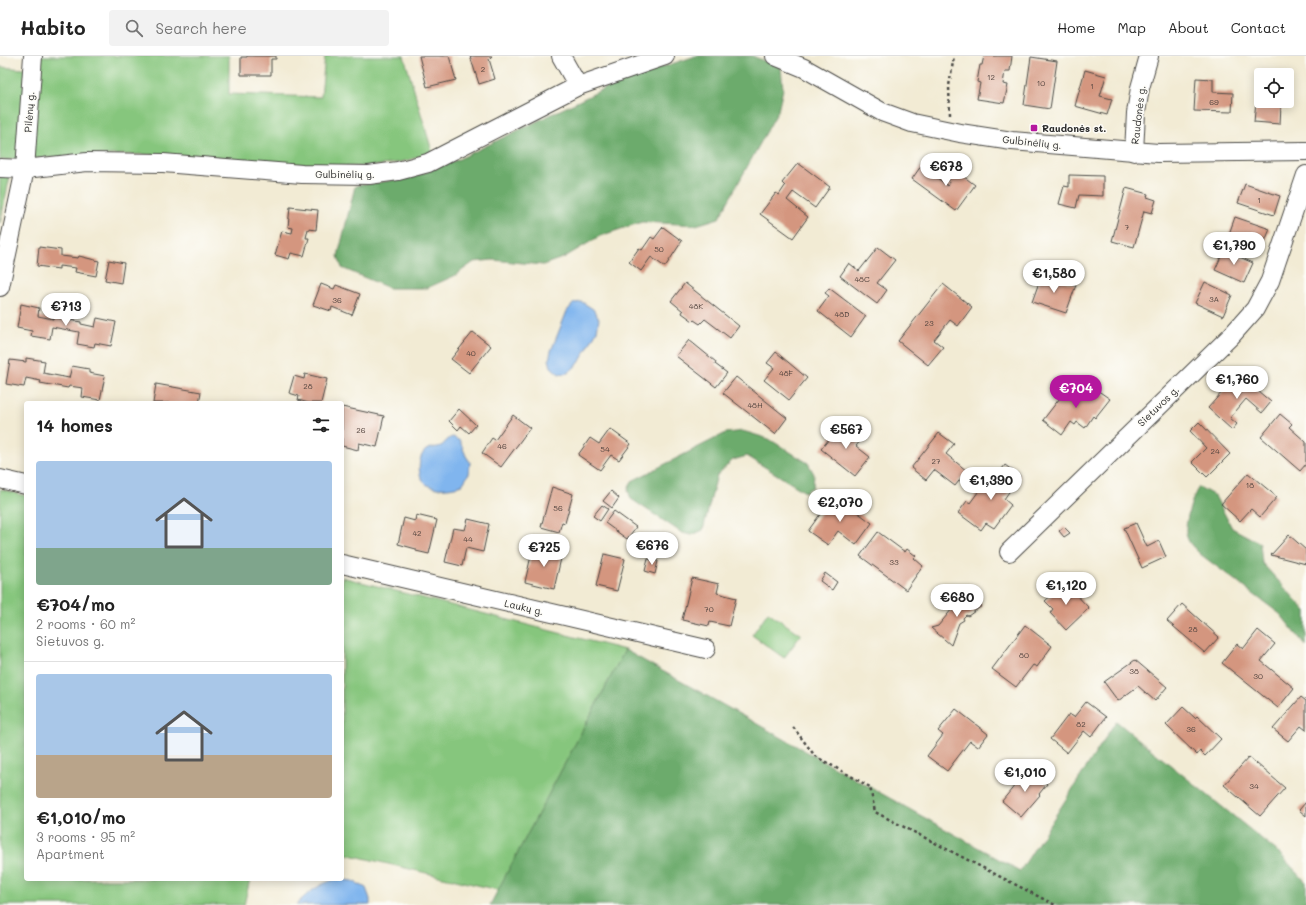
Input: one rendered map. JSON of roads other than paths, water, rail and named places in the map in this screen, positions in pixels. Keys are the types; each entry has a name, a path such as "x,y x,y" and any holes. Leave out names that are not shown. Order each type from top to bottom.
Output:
{"street":[{"name":"Pilėnų g.","path":"26,169 33,56"},
{"path":"561,56 578,86"},
{"name":"Gulbinėlių g.","path":"0,168 26,169 87,162 163,163 302,174 370,175 398,172 428,163 578,86 665,56"},
{"name":"Gulbinėlių g.","path":"775,56 804,68 882,112 912,123 947,130 1012,141 1134,152 1306,151"},
{"name":"Raudonės g.","path":"1134,152 1136,113 1140,88 1149,56"},
{"path":"0,287 26,169"},
{"name":"Sietuvos g.","path":"1009,552 1231,336 1255,309 1270,281 1306,175"},
{"path":"0,479 24,485"},
{"name":"Laukų g.","path":"344,564 706,650"}],"water":[{"path":"582,302 593,309 599,319 597,331 579,363 568,373 559,374 551,367 549,359 551,351 567,311 574,303"},
{"path":"453,437 460,441 470,462 469,474 462,485 434,488 426,484 421,477 419,467 421,457 426,450 441,446 449,438"},
{"path":"344,880 353,881 366,888 370,899 370,905 296,905 314,889 325,883"}],"place":[{"name":"Raudonės st.","path":"1034,128"}]}
